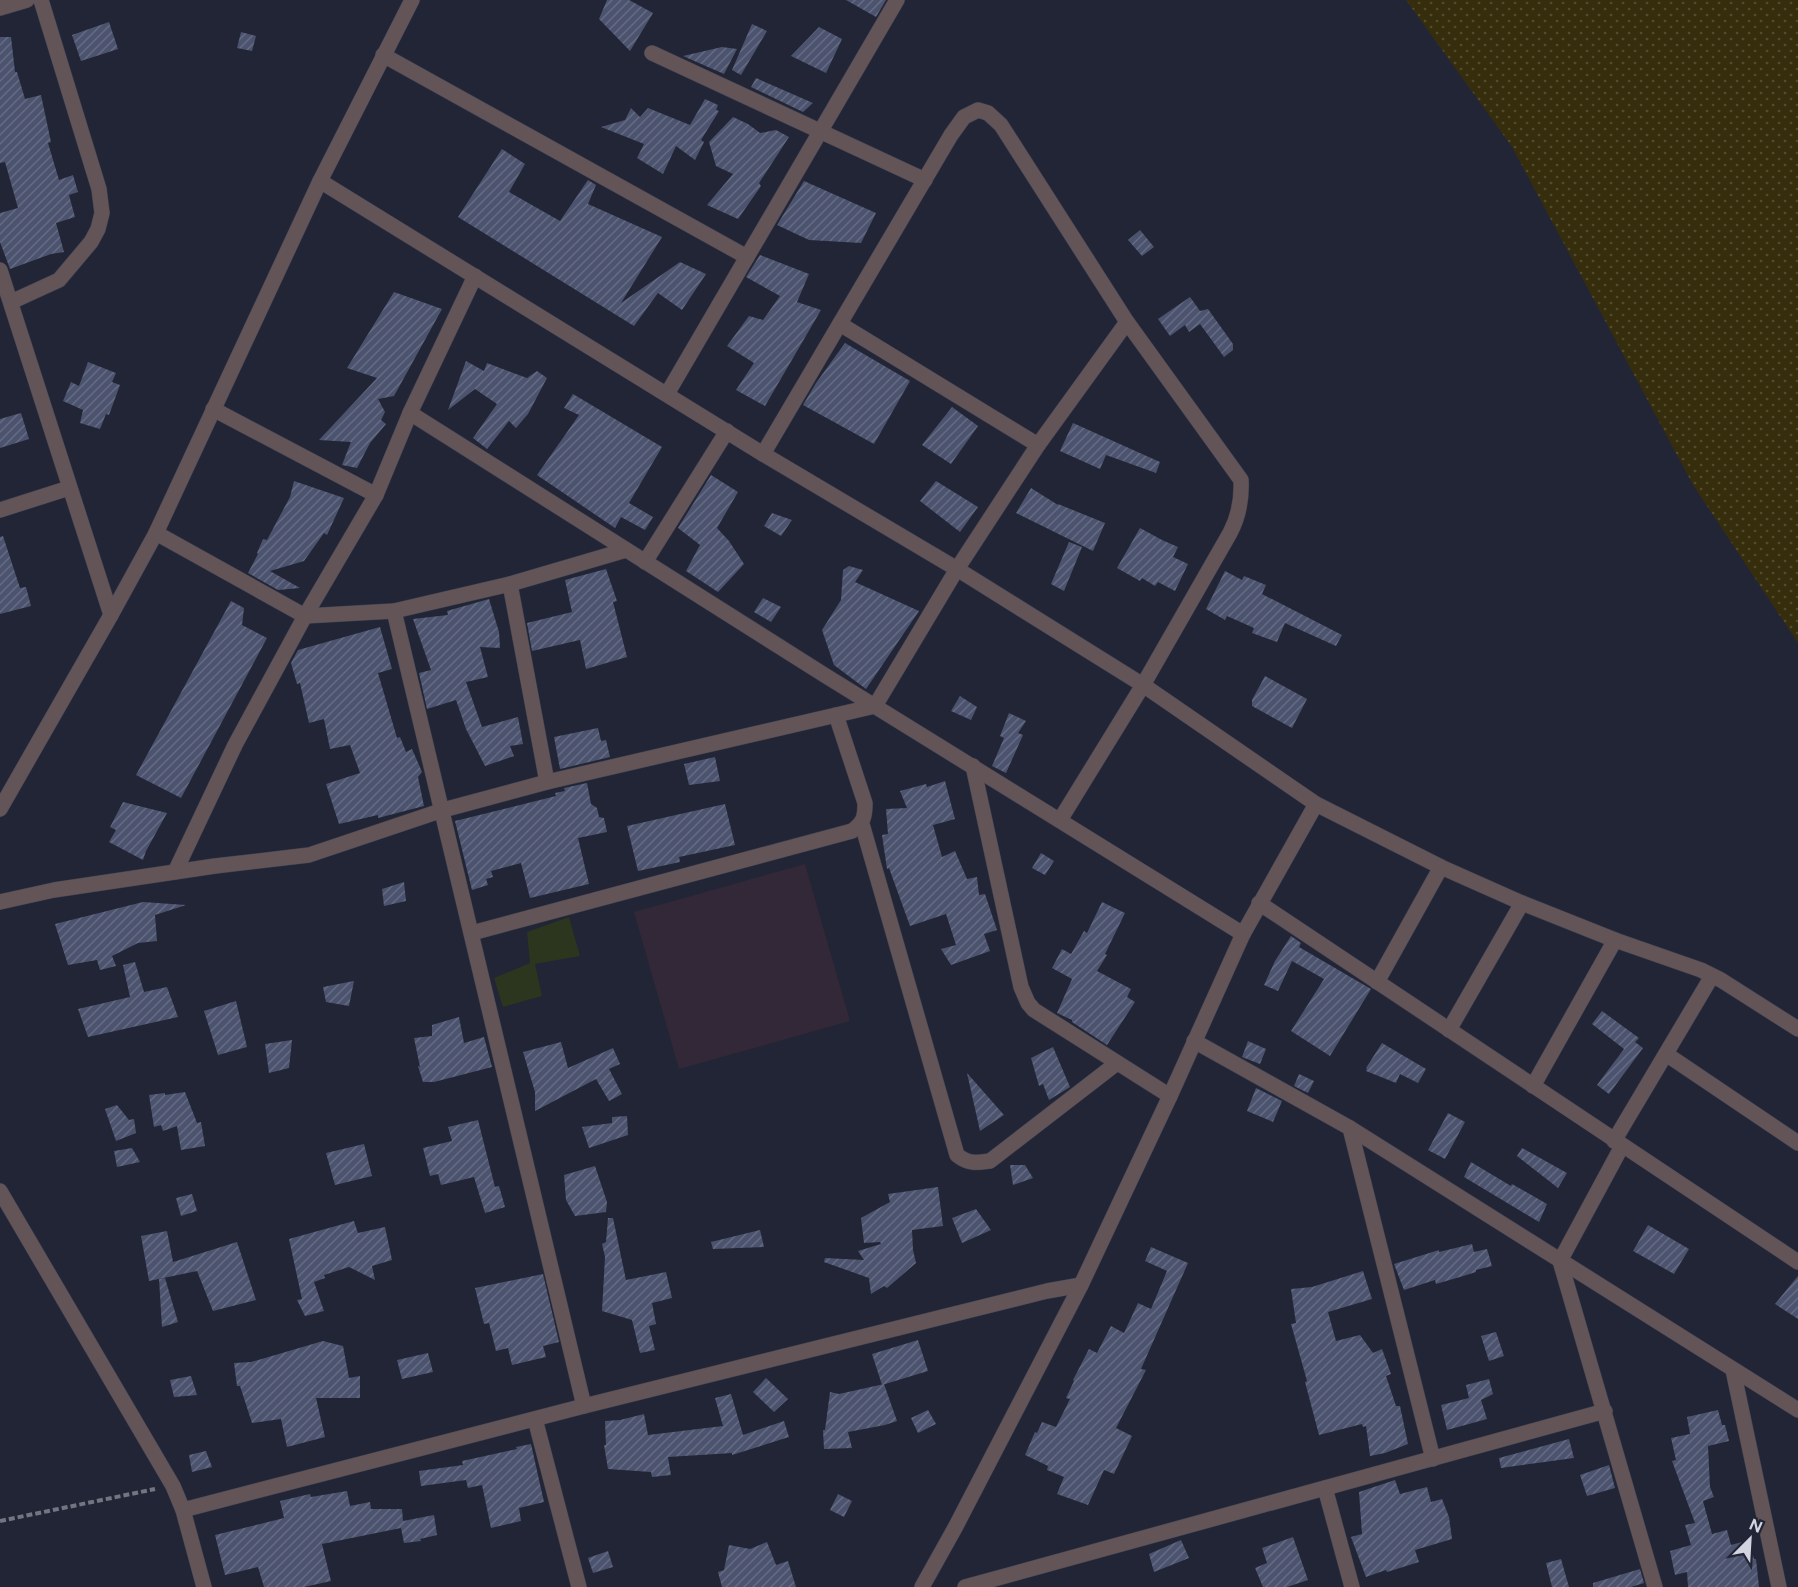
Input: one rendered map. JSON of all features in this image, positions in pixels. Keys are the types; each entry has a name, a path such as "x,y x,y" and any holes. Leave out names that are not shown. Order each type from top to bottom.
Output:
{"street":[{"path":"0,8 27,0"},
{"path":"12,302 59,280 91,242 98,229 102,213 99,189 40,0"},
{"path":"0,809 156,533 320,182 412,0"},
{"path":"667,394 897,0"},
{"path":"652,53 925,180"},
{"path":"383,55 747,257"},
{"path":"763,454 951,135 964,117 978,110 988,113 1001,125 1127,322 1241,480 1242,487 1236,521 1143,685 1059,820"},
{"path":"320,182 763,454 957,569 1143,685 1316,804 1441,867 1522,903 1615,940 1678,961 1712,976 1798,1029"},
{"path":"0,270 111,615"},
{"path":"175,873 235,745 305,616 376,495 410,413 475,276"},
{"path":"0,902 54,890 215,866 309,855 443,810 547,783 875,706 957,569 1038,444 1127,322"},
{"path":"840,324 1038,444"},
{"path":"213,410 376,495"},
{"path":"410,413 875,706 1243,934"},
{"path":"645,562 727,432"},
{"path":"0,510 69,488"},
{"path":"156,533 305,616 394,611 510,584 626,550"},
{"path":"510,584 547,783"},
{"path":"394,611 584,1406"},
{"path":"472,933 852,831 862,824 865,816 865,803 836,715"},
{"path":"973,766 1021,987 1028,1003 1034,1010 1170,1096"},
{"path":"922,1587 1081,1285 1243,934 1316,804"},
{"path":"862,824 957,1155 964,1161 978,1163 990,1161 1117,1063"},
{"path":"1377,982 1441,867"},
{"path":"1259,903 1798,1262"},
{"path":"1449,1030 1522,903"},
{"path":"1533,1086 1615,940"},
{"path":"1655,1587 1560,1261 1618,1143 1666,1054 1712,976"},
{"path":"1194,1041 1350,1128 1798,1410"},
{"path":"1666,1054 1798,1143"},
{"path":"1350,1128 1433,1459"},
{"path":"0,1191 173,1486 183,1510 204,1587"},
{"path":"183,1510 584,1406 1012,1299 1081,1285"},
{"path":"1733,1370 1779,1587"},
{"path":"965,1587 1605,1412"},
{"path":"535,1419 579,1587"},
{"path":"1324,1488 1352,1587"}],"path":[{"path":"0,1521 173,1486"}],"shaded area":[{"path":"805,864 850,1021 679,1069 634,912"}],"sand":[{"path":"1406,0 1798,0 1798,643 1693,485 1512,147"}],"green space":[{"path":"569,917 580,956 535,964 542,996 503,1007 494,978 530,963 527,932"}],"building":[{"path":"607,0 629,0 653,13 630,51 599,19"},
{"path":"846,0 886,0 876,17"},
{"path":"109,22 118,49 81,61 72,35"},
{"path":"752,24 767,31 741,75 732,70"},
{"path":"819,27 842,39 826,73 791,56"},
{"path":"241,32 256,36 252,51 237,48"},
{"path":"0,37 11,37 15,72 17,72 25,99 41,95 51,142 48,143 59,180 73,175 78,192 69,195 75,217 56,223 64,252 51,254 10,269 0,242 0,213 18,208 5,162 0,163"},
{"path":"722,47 737,49 724,74 683,56"},
{"path":"756,78 813,103 803,112 751,87"},
{"path":"705,99 718,105 716,110 719,111 701,140 704,142 695,160 676,146 663,174 637,158 644,144 601,127 625,120 631,108 640,117 648,108 690,125"},
{"path":"733,117 760,133 776,130 789,137 759,183 761,186 738,219 707,205 733,174 716,166 709,142"},
{"path":"502,149 525,164 509,192 560,221 588,180 596,185 588,204 662,237 621,303 680,262 706,274 682,310 658,293 634,326 458,217"},
{"path":"804,181 876,213 861,243 809,240 777,225"},
{"path":"1140,230 1154,247 1142,256 1128,240"},
{"path":"760,255 809,274 797,302 821,310 765,406 736,390 754,363 727,346 749,316 763,320 780,296 746,277"},
{"path":"394,292 442,309 394,396 378,399 385,412 381,420 386,424 370,443 357,468 342,465 351,442 319,440 377,378 347,368"},
{"path":"1190,297 1200,311 1208,309 1233,344 1233,350 1224,357 1200,324 1189,332 1185,325 1170,336 1158,319"},
{"path":"845,343 910,381 874,444 803,405"},
{"path":"466,361 484,371 487,363 527,378 537,371 547,378 528,414 516,428 509,421 487,449 473,438 497,404 475,389 448,410"},
{"path":"88,362 116,373 112,382 120,385 109,415 106,414 100,429 80,423 83,410 63,401 71,382 79,386"},
{"path":"573,394 662,447 629,503 653,517 645,530 621,517 615,528 537,475 579,415 564,408"},
{"path":"952,407 978,426 951,464 922,445"},
{"path":"21,413 29,439 0,448 0,419"},
{"path":"1073,423 1160,462 1156,473 1106,455 1100,469 1060,451"},
{"path":"711,475 738,492 717,528 729,541 744,564 718,592 686,571 700,545 678,528"},
{"path":"294,481 344,498 327,535 324,533 304,561 270,571 300,588 278,590 248,573 263,539 267,540 290,497"},
{"path":"936,481 978,507 960,532 920,501"},
{"path":"1031,488 1058,505 1105,523 1093,551 1016,513"},
{"path":"772,513 792,520 781,536 764,526"},
{"path":"1140,528 1178,547 1173,557 1188,564 1175,591 1158,582 1155,586 1142,578 1140,581 1117,568"},
{"path":"3,536 20,588 26,587 31,606 0,614 0,537"},
{"path":"1069,542 1082,547 1064,591 1051,584"},
{"path":"849,566 863,570 855,582 919,611 866,689 834,665 822,630 841,600 843,570"},
{"path":"606,569 617,601 613,602 627,657 586,669 580,640 532,651 527,623 572,612 565,580"},
{"path":"1225,571 1242,580 1244,576 1266,585 1262,594 1342,635 1336,646 1285,623 1277,642 1252,633 1254,628 1227,616 1225,620 1206,609"},
{"path":"763,598 781,607 771,622 754,612"},
{"path":"489,599 499,632 500,648 480,647 488,677 466,682 482,727 518,717 523,744 510,746 514,756 485,766 466,729 456,700 427,709 419,673 431,670 413,619 448,615 447,611"},
{"path":"231,601 244,608 242,625 267,638 181,798 136,775"},
{"path":"380,627 392,669 378,673 397,738 400,737 406,752 412,749 422,772 418,777 424,806 378,818 378,815 339,824 326,784 360,773 350,745 330,749 324,719 309,723 300,683 297,684 291,663 298,650"},
{"path":"1265,676 1307,699 1292,728 1252,706 1252,700"},
{"path":"960,696 977,707 971,720 951,711"},
{"path":"1009,713 1026,721 1018,733 1023,735 1006,773 992,766 1004,738 1000,736"},
{"path":"598,728 601,741 606,740 610,757 560,769 554,737"},
{"path":"715,757 720,781 689,785 684,764"},
{"path":"945,781 955,819 933,825 942,857 955,851 967,879 977,877 979,895 985,894 997,930 984,934 990,951 951,965 941,949 956,945 946,914 910,926 889,868 887,869 882,835 888,834 886,809 907,808 900,791 926,784 927,787"},
{"path":"587,783 591,804 597,808 599,817 604,818 607,832 578,838 589,884 530,898 521,863 491,871 493,877 486,879 488,885 472,890 455,821 556,796 555,793 565,791 564,788"},
{"path":"123,802 167,813 143,860 109,842 116,830 110,827"},
{"path":"725,804 735,845 679,857 680,862 638,871 627,826"},
{"path":"1041,853 1054,861 1045,875 1032,868"},
{"path":"404,882 406,901 384,906 382,889"},
{"path":"143,902 186,905 155,915 157,941 138,943 112,956 116,966 100,970 97,960 68,965 55,924"},
{"path":"1102,902 1125,913 1105,954 1107,955 1097,971 1131,989 1127,997 1135,1002 1107,1045 1072,1020 1057,1013 1072,979 1052,968 1062,949 1071,954 1084,931 1087,933"},
{"path":"1291,936 1301,943 1299,947 1371,989 1330,1056 1291,1031 1324,979 1292,961 1278,991 1264,985 1275,961"},
{"path":"135,962 144,992 167,987 178,1017 88,1037 78,1009 130,997 123,965"},
{"path":"354,981 349,1006 326,1002 323,987"},
{"path":"236,1001 247,1047 218,1055 204,1011"},
{"path":"1602,1011 1639,1038 1635,1042 1643,1048 1609,1094 1597,1085 1624,1049 1592,1024"},
{"path":"459,1017 464,1043 484,1037 492,1067 434,1082 423,1082 414,1038 432,1036 432,1025"},
{"path":"292,1040 289,1068 269,1073 265,1044"},
{"path":"1248,1041 1266,1049 1260,1064 1242,1057"},
{"path":"561,1042 568,1068 613,1048 620,1064 609,1069 622,1094 609,1101 596,1079 535,1111 535,1092 523,1052"},
{"path":"1382,1043 1426,1069 1418,1083 1400,1074 1396,1083 1366,1071"},
{"path":"1053,1047 1070,1087 1049,1100 1043,1084 1039,1086 1031,1058"},
{"path":"967,1073 1004,1115 980,1131"},
{"path":"1299,1074 1314,1081 1308,1093 1294,1086"},
{"path":"1256,1088 1282,1101 1273,1122 1247,1111"},
{"path":"185,1092 197,1123 201,1122 205,1146 181,1150 177,1126 163,1131 161,1125 154,1127 149,1095"},
{"path":"117,1105 129,1120 134,1119 136,1133 116,1141 105,1109"},
{"path":"1448,1113 1465,1122 1445,1159 1428,1150"},
{"path":"627,1116 628,1135 589,1148 582,1127 612,1123 612,1117"},
{"path":"478,1120 495,1187 499,1186 505,1207 485,1213 474,1177 441,1185 438,1174 430,1176 423,1148 452,1141 448,1127"},
{"path":"364,1144 372,1176 335,1185 326,1153"},
{"path":"132,1148 140,1162 117,1167 114,1151"},
{"path":"1522,1148 1567,1173 1558,1188 1517,1156"},
{"path":"1471,1162 1547,1204 1539,1222 1464,1177"},
{"path":"1010,1165 1025,1165 1033,1178 1013,1185"},
{"path":"595,1166 607,1202 606,1212 575,1216 566,1200 564,1175"},
{"path":"938,1187 943,1226 912,1230 916,1263 887,1288 884,1286 871,1294 869,1278 824,1262 825,1258 864,1260 858,1251 881,1244 880,1242 864,1243 861,1218 890,1202 888,1194"},
{"path":"192,1194 197,1211 181,1216 176,1198"},
{"path":"976,1209 991,1230 962,1243 952,1218"},
{"path":"608,1218 613,1218 626,1280 666,1272 672,1298 652,1303 656,1324 649,1326 655,1350 640,1353 632,1320 602,1311 605,1257 602,1244 606,1242"},
{"path":"354,1221 358,1233 385,1227 392,1260 372,1266 375,1280 349,1267 324,1275 325,1278 314,1282 324,1311 305,1316 297,1300 302,1299 289,1239"},
{"path":"1648,1225 1689,1249 1674,1274 1633,1251"},
{"path":"760,1230 764,1247 713,1249 711,1242"},
{"path":"167,1231 173,1262 237,1242 256,1300 213,1311 197,1271 149,1281 141,1236"},
{"path":"1472,1244 1474,1252 1487,1249 1492,1266 1436,1284 1435,1280 1404,1290 1394,1264 1439,1250 1439,1252"},
{"path":"1151,1247 1188,1263 1141,1369 1146,1370 1116,1428 1132,1436 1114,1474 1104,1470 1088,1505 1057,1494 1064,1477 1047,1470 1048,1466 1025,1455 1042,1422 1056,1427 1070,1399 1066,1398 1073,1380 1089,1349 1097,1353 1111,1326 1124,1333 1138,1303 1151,1309 1167,1271 1145,1261"},
{"path":"1363,1271 1372,1299 1328,1312 1336,1341 1360,1335 1373,1353 1382,1349 1391,1374 1386,1376 1396,1406 1400,1406 1408,1444 1370,1456 1366,1426 1363,1427 1362,1424 1319,1435 1291,1324 1296,1323 1291,1289 1312,1287"},
{"path":"543,1274 559,1342 543,1346 546,1357 512,1365 508,1348 496,1351 489,1323 484,1324 475,1288"},
{"path":"1798,1276 1798,1319 1775,1304"},
{"path":"165,1278 178,1322 162,1327 159,1279"},
{"path":"1496,1332 1504,1356 1489,1361 1481,1336"},
{"path":"918,1340 928,1371 882,1385 872,1354"},
{"path":"323,1341 343,1346 349,1378 360,1376 360,1398 316,1398 325,1437 287,1447 281,1419 252,1423 240,1386 237,1386 234,1363 251,1362"},
{"path":"428,1353 433,1372 402,1379 397,1360"},
{"path":"191,1376 197,1395 174,1397 170,1380"},
{"path":"766,1378 788,1399 774,1412 753,1392"},
{"path":"1489,1379 1493,1394 1481,1400 1487,1419 1447,1430 1441,1405 1469,1398 1466,1385"},
{"path":"884,1384 897,1421 848,1432 852,1448 824,1449 823,1430 825,1430 830,1392 839,1394"},
{"path":"731,1394 743,1435 784,1421 789,1437 732,1455 732,1453 668,1457 671,1475 652,1477 651,1472 608,1469 604,1445 606,1445 605,1421 644,1414 648,1435 723,1426 715,1398"},
{"path":"928,1410 936,1424 918,1433 911,1418"},
{"path":"1718,1410 1729,1441 1708,1446 1710,1487 1714,1497 1703,1501 1712,1534 1727,1530 1731,1545 1749,1540 1754,1559 1756,1559 1759,1587 1688,1587 1687,1572 1675,1575 1670,1551 1691,1545 1685,1525 1695,1523 1672,1461 1676,1460 1671,1438 1690,1434 1687,1417"},
{"path":"1569,1439 1574,1458 1501,1468 1499,1458"},
{"path":"531,1444 544,1502 519,1508 521,1521 491,1528 482,1485 468,1488 466,1480 421,1486 419,1471 463,1465 462,1461"},
{"path":"206,1451 212,1467 192,1472 189,1455"},
{"path":"1609,1465 1615,1488 1587,1496 1580,1475"},
{"path":"1395,1480 1400,1494 1427,1487 1431,1502 1442,1499 1449,1517 1452,1539 1415,1550 1419,1562 1366,1577 1351,1537 1362,1534 1359,1492"},
{"path":"347,1491 350,1506 370,1502 371,1509 402,1509 403,1521 434,1515 437,1535 420,1539 421,1541 404,1543 401,1528 322,1544 331,1581 304,1587 264,1587 258,1567 225,1575 215,1535 284,1518 280,1501 310,1494 311,1497"},
{"path":"838,1494 852,1501 844,1517 830,1510"},
{"path":"1293,1537 1308,1580 1287,1587 1263,1587 1255,1568 1267,1563 1262,1548"},
{"path":"1181,1540 1189,1558 1154,1572 1149,1554"},
{"path":"767,1542 776,1565 788,1561 796,1587 722,1587 718,1572 724,1570 729,1545 750,1549"},
{"path":"608,1551 613,1567 593,1573 588,1558"},
{"path":"1561,1559 1569,1587 1552,1587 1546,1563"},
{"path":"1640,1569 1644,1583 1631,1587 1593,1587 1593,1583"}]}
